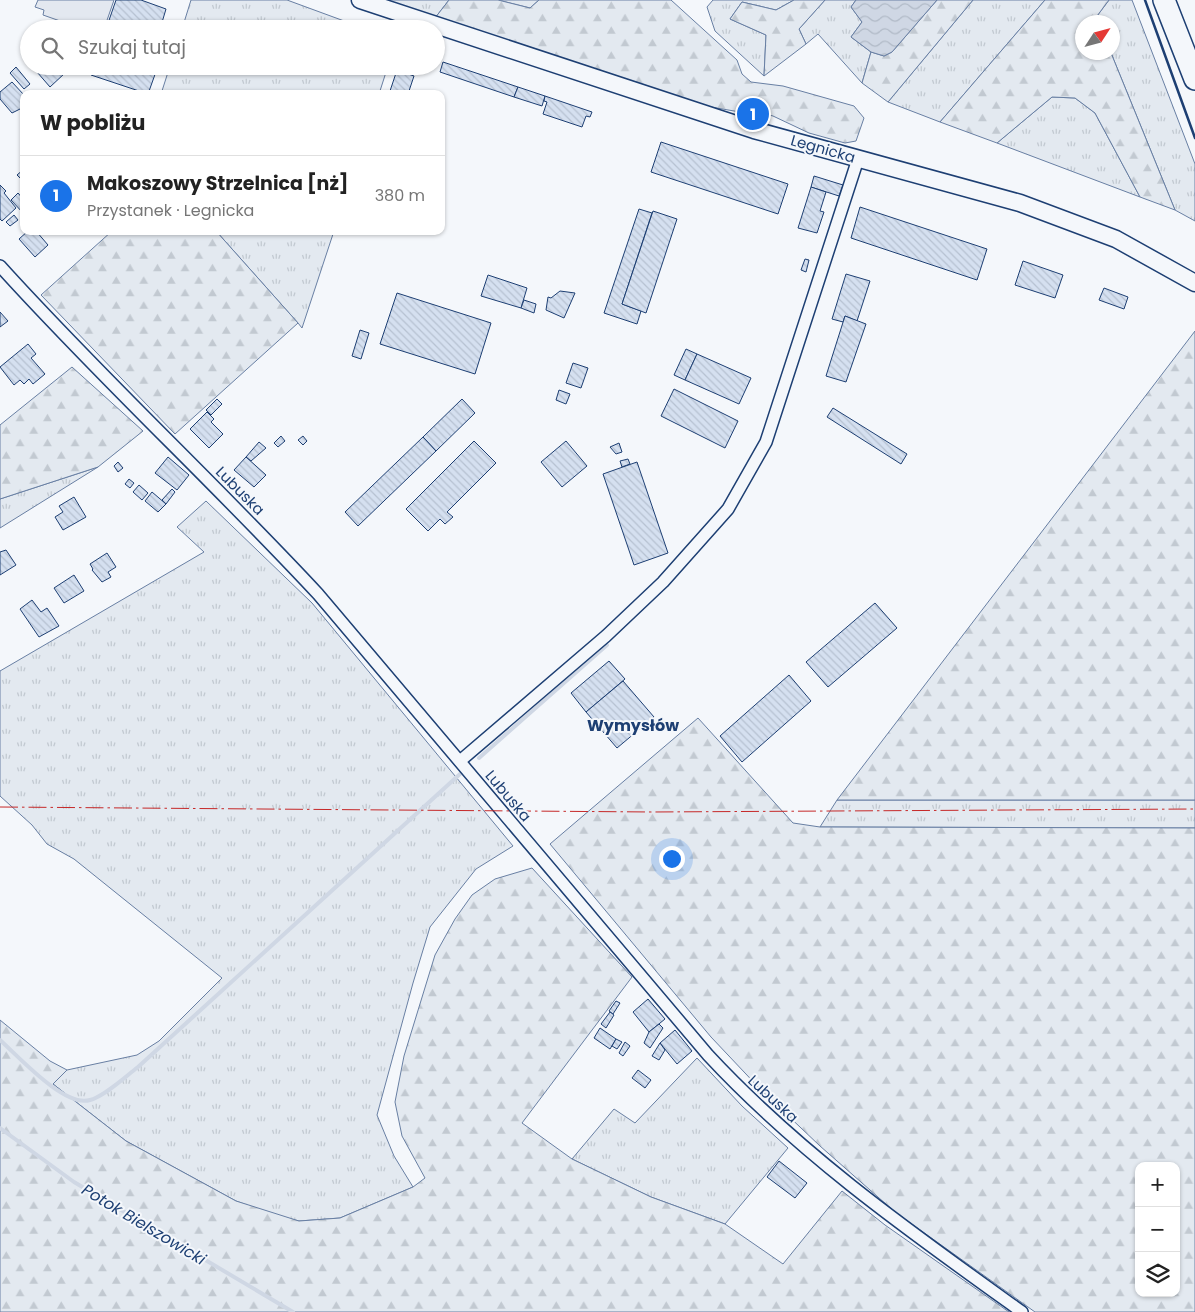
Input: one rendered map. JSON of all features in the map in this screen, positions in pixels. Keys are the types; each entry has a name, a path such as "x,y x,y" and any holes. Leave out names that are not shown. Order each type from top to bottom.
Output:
{"highway":[{"path":"1164,0 1195,79"}],"main road":[{"name":"Legnicka","path":"360,0 421,20"},
{"name":"Legnicka","path":"445,28 725,120 858,159 1020,203 1116,239 1195,283"}],"street":[{"path":"460,761 606,636 663,582 728,509 766,442 858,159"},
{"name":"Lubuska","path":"0,266 125,399 246,518 312,588 708,1056 750,1100 827,1166 893,1218 1022,1312"}],"green space":[{"path":"191,0 287,0 341,20 185,20"},
{"path":"380,0 449,0 435,18"},
{"path":"449,0 498,0 530,8 539,0 671,0 737,60 742,74 751,82 783,86 854,106 864,118 856,141 845,143 809,133 773,116 742,108 740,112 705,106 435,18"},
{"path":"498,0 539,0 530,8"},
{"path":"713,0 794,0 776,10 742,2 730,19 766,35 764,76 715,31 707,7"},
{"path":"794,0 825,0 799,29 806,44 764,76 766,35 730,19 742,2 776,10"},
{"path":"825,0 856,0 851,7 862,22 851,37 871,52 862,83 818,34 806,44 799,29"},
{"path":"937,0 973,0 888,102 862,83 871,52 884,56 892,52"},
{"path":"973,0 1045,0 940,122 888,102"},
{"path":"1045,0 1109,0 1098,15 1075,15 1075,60 1114,60 1175,210 1140,197 1095,113 1075,98 1052,97 997,143 940,122"},
{"path":"1109,0 1132,0 1195,164 1195,221 1175,210 1114,60 1120,60 1120,15 1098,15"},
{"path":"167,75 385,75 380,90 162,90"},
{"path":"1052,97 1075,98 1095,113 1140,197 997,143"},
{"path":"108,235 220,235 298,323 175,434 41,295"},
{"path":"220,235 333,235 302,328"},
{"path":"1195,331 1195,800 837,800"},
{"path":"72,367 143,431 98,467 0,499 0,425"},
{"path":"98,467 0,528 0,499"},
{"path":"206,501 312,603 513,846 476,869 430,927 413,983 377,1115 394,1156 413,1187 340,1218 299,1221 275,1215 236,1201 126,1141 53,1084 67,1070 137,1055 159,1041 222,978 74,859 47,844 32,825 0,796 0,671 204,552 177,527"},
{"path":"698,718 793,823 820,827 1195,828 1195,1312 1035,1312 895,1212 820,1146 762,1091 711,1037 550,844"},
{"path":"837,800 1195,800 1195,828 820,827"},
{"path":"532,868 632,977 522,1123 572,1159 651,1197 725,1224 783,1264 842,1191 885,1225 1009,1312 0,1312 0,1020 50,1061 67,1070 53,1084 126,1141 236,1201 299,1221 340,1218 413,1187 425,1178 402,1136 395,1102 404,1056 435,955 455,919 472,895 495,879"},
{"path":"697,1058 742,1106 788,1148 725,1224 651,1197 572,1159 614,1109 635,1123"}],"shaded area":[{"path":"38,0 114,0 107,20 57,20 43,15 44,10 35,7"}],"water":[{"path":"856,0 937,0 892,52 884,56 871,52 851,37 862,22 851,7"}],"building":[{"path":"116,0 141,0 166,9 163,20 109,20"},
{"path":"445,63 518,87 514,97 445,74"},
{"path":"16,67 20,75 23,75 30,84 24,89 10,73"},
{"path":"40,75 63,75 50,87"},
{"path":"91,75 155,75 149,90 136,90"},
{"path":"395,75 414,76 409,90 390,90"},
{"path":"12,82 20,91 20,109 12,113 0,99 0,92"},
{"path":"518,87 545,96 542,106 514,97"},
{"path":"545,96 592,112 590,117 586,116 582,127 543,114 547,102 544,101"},
{"path":"661,142 788,184 778,214 651,172"},
{"path":"814,176 843,185 839,196 811,187"},
{"path":"0,185 16,208 2,221 0,219"},
{"path":"811,187 826,192 820,211 824,212 817,233 798,228"},
{"path":"18,193 20,195 20,210 11,200"},
{"path":"860,207 987,249 977,280 851,238"},
{"path":"639,209 652,213 622,304 641,311 637,324 604,313"},
{"path":"653,211 677,219 646,313 622,304"},
{"path":"14,215 18,220 10,226 6,222"},
{"path":"24,235 39,235 48,245 35,257 19,239"},
{"path":"805,259 809,260 806,272 801,270"},
{"path":"1023,261 1063,275 1055,298 1015,285"},
{"path":"846,274 870,281 857,321 845,316 843,322 832,319"},
{"path":"488,275 527,288 521,308 481,296"},
{"path":"1104,288 1128,297 1124,309 1099,300"},
{"path":"560,291 575,293 564,318 546,310 548,297 551,298"},
{"path":"397,293 491,323 475,374 380,344"},
{"path":"524,300 536,304 534,313 521,308"},
{"path":"0,312 8,321 0,327"},
{"path":"845,316 866,324 846,382 826,376"},
{"path":"360,330 369,333 361,359 352,356"},
{"path":"28,344 36,354 31,358 45,374 33,384 29,379 24,384 20,380 14,385 0,367"},
{"path":"686,349 697,354 685,380 674,375"},
{"path":"697,354 751,378 739,404 685,380"},
{"path":"573,363 588,368 581,388 566,383"},
{"path":"674,389 738,421 725,448 661,416"},
{"path":"559,390 570,394 566,404 556,400"},
{"path":"217,399 222,404 211,415 206,410"},
{"path":"462,399 475,413 436,451 423,437"},
{"path":"833,408 907,454 901,464 827,417"},
{"path":"207,412 214,419 211,422 223,434 209,448 190,429"},
{"path":"281,436 285,441 278,447 274,443"},
{"path":"303,436 307,441 303,445 298,440"},
{"path":"423,437 436,451 358,526 345,512"},
{"path":"474,441 496,463 447,512 453,517 445,524 440,519 428,531 406,509"},
{"path":"566,441 587,466 562,487 541,462"},
{"path":"259,442 266,448 251,461 246,457"},
{"path":"619,443 622,452 616,454 610,447"},
{"path":"168,457 189,475 177,490 155,473"},
{"path":"246,457 266,475 254,487 234,470"},
{"path":"628,459 630,464 622,467 620,461"},
{"path":"118,462 123,468 118,472 114,466"},
{"path":"637,462 668,553 634,565 603,474"},
{"path":"129,479 134,483 130,488 125,484"},
{"path":"139,485 148,493 142,500 133,492"},
{"path":"172,489 175,492 166,504 162,500"},
{"path":"152,492 166,504 158,512 145,501"},
{"path":"74,497 86,517 63,530 55,517 63,512 59,506"},
{"path":"6,550 16,565 0,575 0,552"},
{"path":"107,553 116,567 108,572 111,577 102,582 92,570 90,564"},
{"path":"74,575 84,591 64,603 54,588"},
{"path":"32,600 41,612 47,608 59,626 39,637 20,609"},
{"path":"875,603 897,628 828,687 806,662"},
{"path":"609,661 625,679 586,712 571,693"},
{"path":"789,675 811,701 742,762 720,736"},
{"path":"623,681 654,717 617,748 586,712"},
{"path":"648,999 665,1019 649,1032 633,1012"},
{"path":"616,1001 620,1003 613,1014 609,1011"},
{"path":"610,1012 614,1015 606,1028 601,1024"},
{"path":"659,1024 663,1028 650,1048 644,1043 649,1032"},
{"path":"600,1028 616,1039 610,1049 594,1038"},
{"path":"675,1030 692,1051 677,1064 660,1043"},
{"path":"616,1039 622,1042 617,1049 612,1046"},
{"path":"625,1042 630,1046 623,1056 619,1053"},
{"path":"660,1043 665,1050 659,1060 652,1056"},
{"path":"638,1070 651,1080 645,1088 632,1078"},
{"path":"779,1161 807,1183 795,1198 767,1177"}],"waterway":[{"path":"479,758 607,645"},
{"path":"0,1040 30,1069 56,1089 80,1100 96,1098 138,1067 460,774"},
{"name":"Potok Bielszowicki","path":"0,1128 74,1182 293,1312"}],"wall":[{"path":"1145,0 1195,138"}],"power":[{"path":"0,807 652,812 1195,809"}],"place":[{"name":"Makoszowy Strzelnica [nż]","path":"753,114"}],"district":[{"name":"Wymysłów","path":"633,725"}]}
